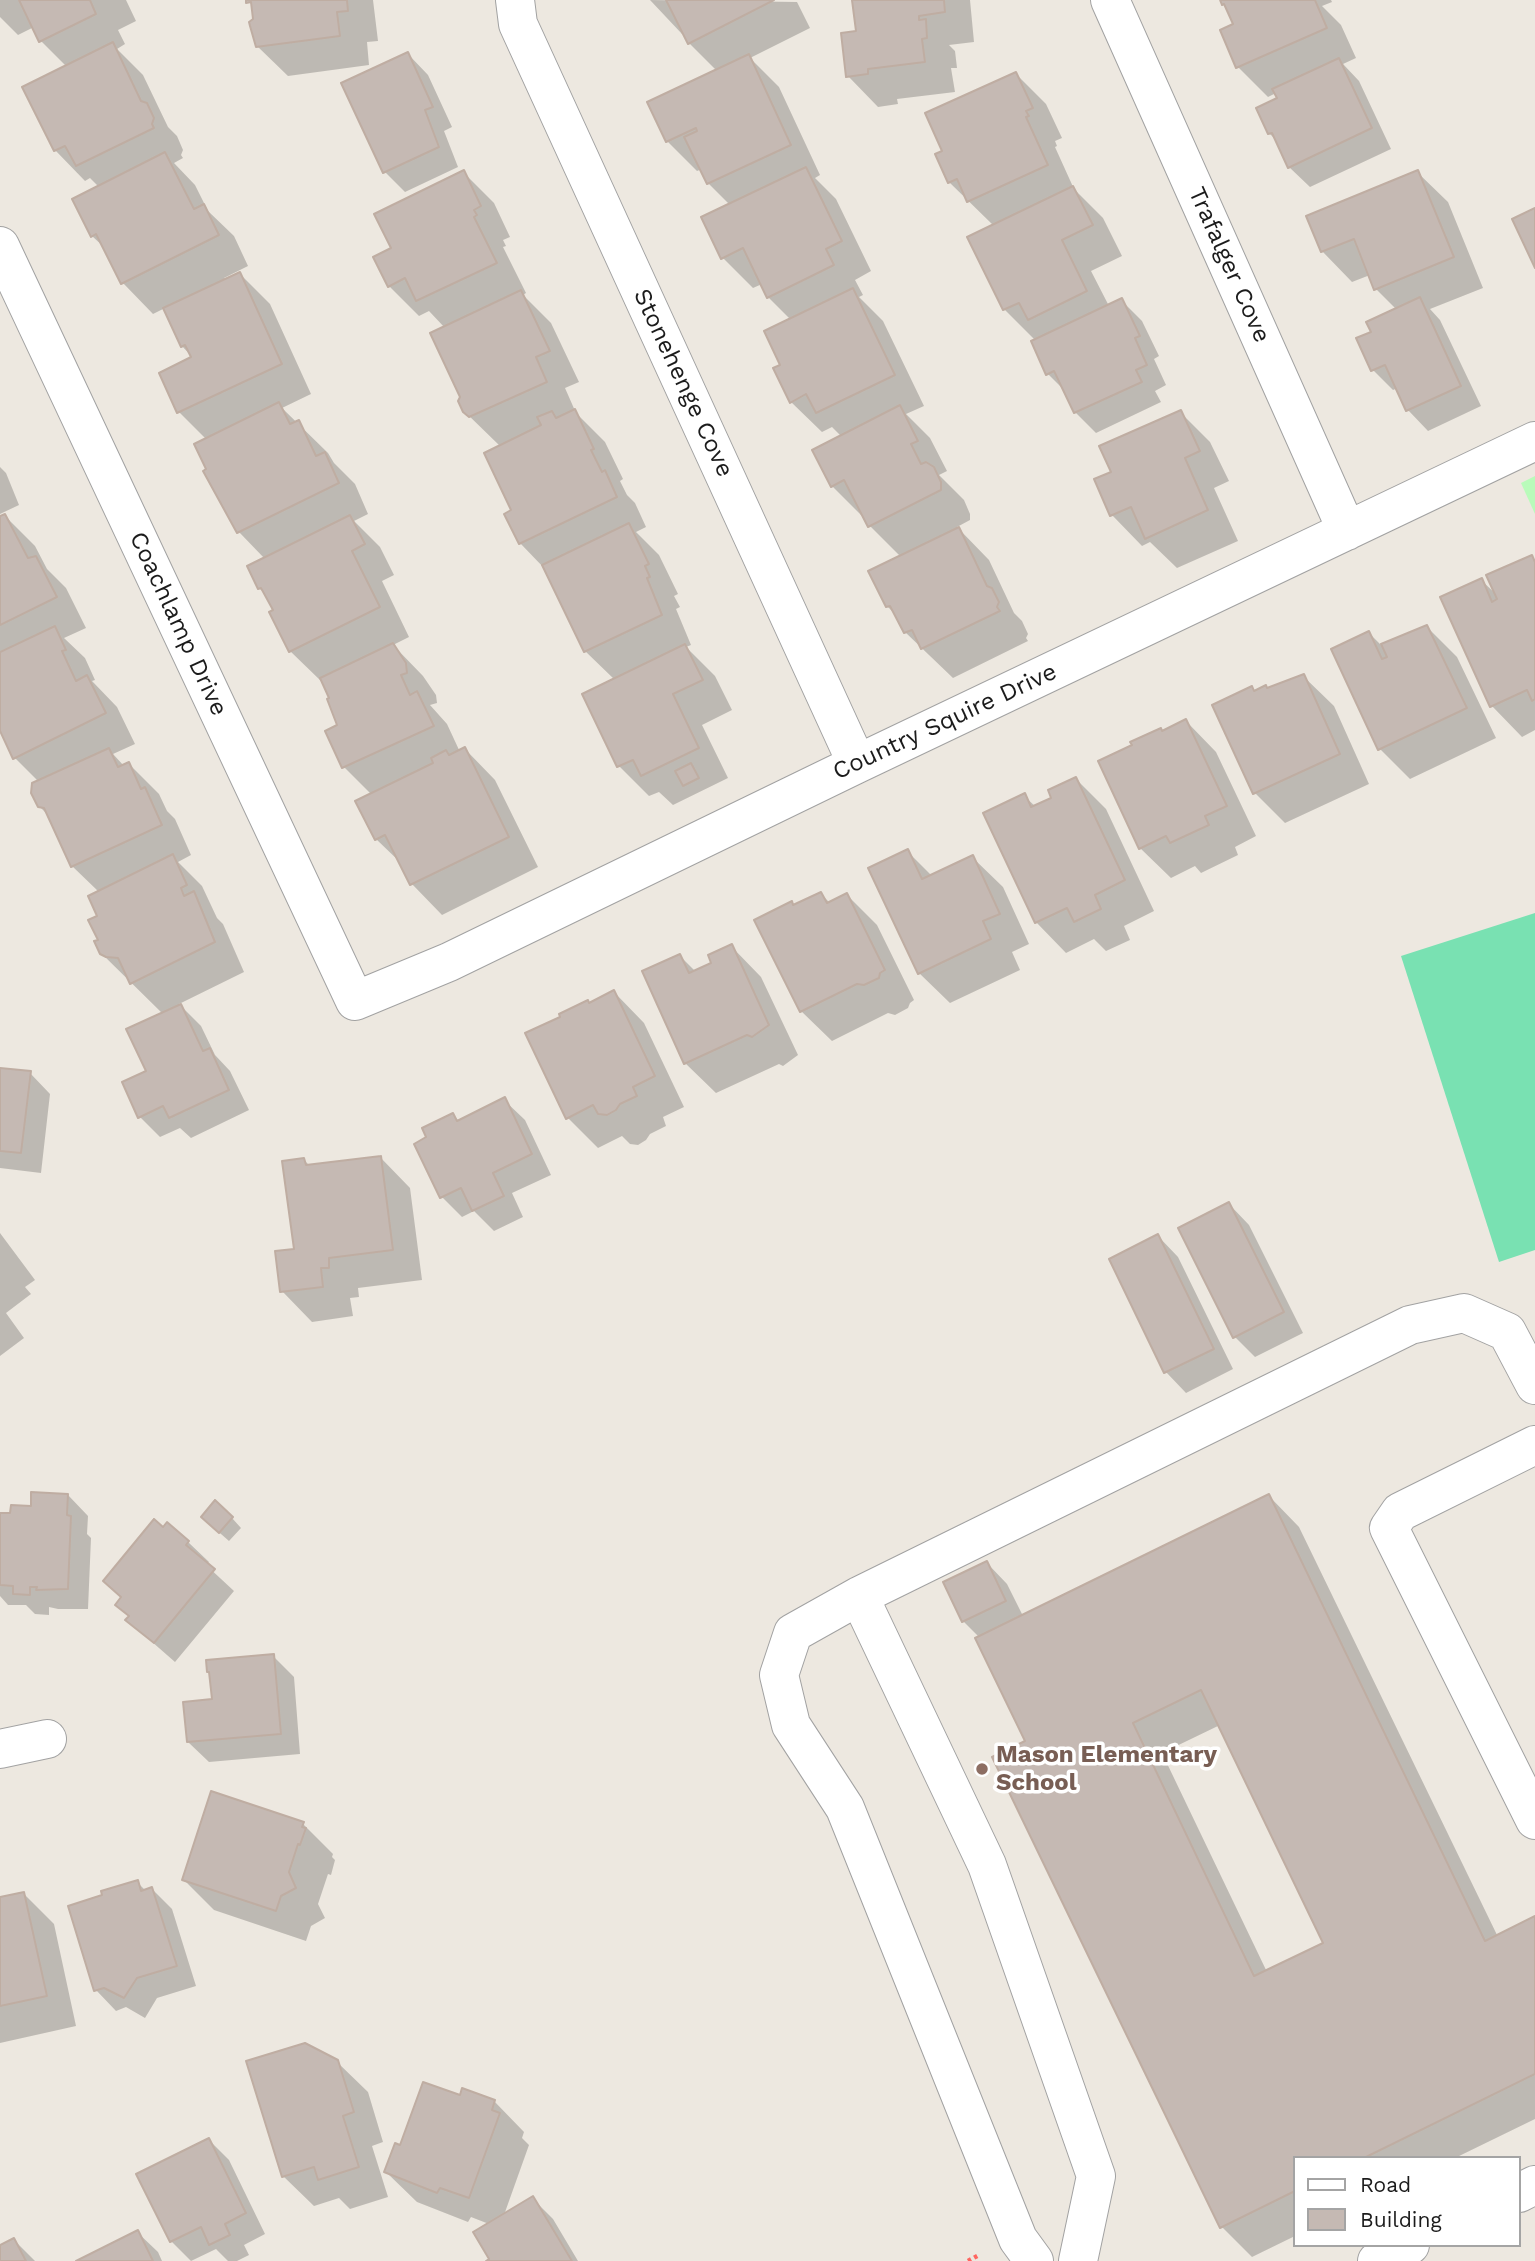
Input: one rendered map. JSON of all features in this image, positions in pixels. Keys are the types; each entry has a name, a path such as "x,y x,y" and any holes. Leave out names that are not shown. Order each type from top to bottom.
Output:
{"street":[{"name":"Stonehenge Cove","path":"515,0 518,24 857,764"},
{"name":"Trafalger Cove","path":"1110,0 1347,531"},
{"name":"Coachlamp Drive","path":"0,246 355,1001"},
{"name":"Country Squire Drive","path":"355,1001 449,962 1535,441"},
{"path":"1034,2261 1018,2239 845,1808 791,1725 779,1675 793,1633 859,1596 1410,1325 1464,1313 1507,1332 1535,1384"},
{"path":"1535,1445 1400,1512 1389,1528 1535,1820"},
{"path":"859,1596 987,1865 1096,2176 1078,2261"},
{"path":"0,1749 47,1739"},
{"path":"1377,2261 1406,2247"}],"green space":[{"path":"1535,476 1535,514 1521,483"},
{"path":"1535,913 1535,1250 1499,1262 1401,956"}],"building":[{"path":"19,0 90,0 96,14 39,42"},
{"path":"246,0 347,0 348,11 337,12 340,36 256,47 249,22 253,19 251,2 246,3"},
{"path":"666,0 774,0 688,44"},
{"path":"852,0 944,0 945,12 919,16 919,20 926,19 927,38 922,39 925,62 868,69 868,74 846,77 841,33 856,31"},
{"path":"1220,0 1315,0 1327,28 1236,68 1220,30 1233,24"},
{"path":"113,42 141,101 147,103 154,118 154,128 76,166 65,146 54,151 22,87"},
{"path":"408,52 433,107 425,110 439,147 383,173 341,83"},
{"path":"749,54 791,145 707,184 684,137 697,131 696,128 666,142 647,102"},
{"path":"1339,58 1372,128 1288,168 1272,133 1268,134 1256,108 1277,98 1272,89"},
{"path":"1016,72 1033,108 1026,111 1029,116 1026,117 1048,165 967,202 957,179 948,183 935,154 942,151 925,113"},
{"path":"165,152 194,209 204,204 219,235 121,284 96,234 91,237 72,199"},
{"path":"806,167 842,241 826,249 834,265 767,298 743,248 721,259 701,217"},
{"path":"464,170 481,206 474,210 477,215 474,217 497,263 416,301 405,278 388,287 373,257 391,248 374,214"},
{"path":"1418,170 1454,257 1374,290 1354,239 1321,252 1306,216"},
{"path":"1073,186 1093,225 1062,240 1087,291 1028,320 1019,303 1003,310 967,237"},
{"path":"1535,208 1535,268 1512,219"},
{"path":"240,272 282,364 177,413 159,373 191,357 185,345 181,347 163,308"},
{"path":"853,288 895,375 816,413 806,394 790,403 773,368 780,365 764,331"},
{"path":"521,290 550,351 536,357 547,382 469,417 463,412 458,401 460,397 430,333"},
{"path":"1420,297 1461,386 1406,411 1385,365 1371,371 1356,338 1371,332 1366,322"},
{"path":"1122,298 1140,336 1135,338 1147,365 1136,370 1142,382 1074,413 1054,371 1046,375 1031,341"},
{"path":"279,402 290,424 299,420 316,456 325,452 339,483 237,533 203,471 206,469 194,444"},
{"path":"900,405 918,441 911,444 921,464 926,462 934,467 941,482 941,490 868,527 844,480 831,487 812,450"},
{"path":"575,409 594,449 591,450 602,472 605,470 617,497 519,544 504,514 511,510 484,453 541,425 537,417 552,411 556,418"},
{"path":"1181,410 1200,451 1185,458 1208,510 1145,539 1131,507 1110,516 1094,479 1111,472 1099,446"},
{"path":"5,514 28,558 36,556 57,597 0,625 0,516"},
{"path":"350,515 365,544 352,551 380,607 289,652 269,612 273,610 261,588 258,589 247,566"},
{"path":"629,523 649,564 645,566 650,577 647,578 662,615 584,652 542,565"},
{"path":"959,527 987,586 992,588 999,602 997,607 1000,611 921,649 912,630 904,633 890,606 886,607 868,571"},
{"path":"1532,555 1535,562 1535,699 1532,701 1527,690 1490,707 1440,597 1482,578 1492,602 1497,599 1486,575"},
{"path":"1427,625 1467,708 1378,750 1331,649 1369,631 1382,659 1387,657 1381,644"},
{"path":"55,626 66,650 62,651 76,681 87,675 106,713 13,759 0,731 0,652"},
{"path":"393,643 406,663 407,673 401,675 410,695 417,691 434,726 342,768 325,731 337,725 320,678"},
{"path":"685,644 703,680 673,694 699,748 641,776 633,760 617,767 582,694"},
{"path":"1304,674 1340,754 1253,794 1212,705 1252,686 1254,691 1266,685 1267,688"},
{"path":"1186,719 1227,806 1205,816 1209,825 1170,843 1166,836 1139,849 1098,761 1132,745 1130,742"},
{"path":"465,747 509,837 410,885 385,835 375,840 355,801 433,763 431,758 446,750 449,755"},
{"path":"109,748 118,767 129,762 141,789 145,787 162,825 71,867 44,808 38,807 31,793 32,783"},
{"path":"691,763 699,778 683,786 675,771"},
{"path":"1076,777 1125,880 1095,895 1101,909 1074,922 1067,908 1035,923 983,813 1025,793 1031,807 1051,798 1048,790"},
{"path":"908,849 922,879 973,855 1000,914 983,921 991,939 918,974 868,868"},
{"path":"173,854 187,885 181,888 184,896 194,891 215,942 130,984 118,958 100,954 94,941 98,940 88,920 97,916 88,896"},
{"path":"821,892 827,903 847,893 885,970 880,973 879,978 864,985 857,984 800,1012 754,920 792,901 793,905"},
{"path":"732,944 769,1025 752,1037 747,1035 684,1064 642,971 680,954 689,973 711,963 708,955"},
{"path":"614,990 655,1076 633,1087 637,1096 620,1104 607,1115 598,1114 593,1105 566,1119 525,1033 560,1017 559,1014"},
{"path":"181,1004 203,1051 210,1048 229,1090 169,1118 163,1106 138,1118 122,1082 146,1071 126,1029"},
{"path":"0,1068 31,1071 21,1153 0,1151"},
{"path":"505,1097 532,1154 493,1173 504,1196 472,1211 461,1188 440,1198 414,1144 426,1137 422,1128 453,1113 457,1121"},
{"path":"381,1156 393,1250 329,1258 329,1268 321,1268 323,1287 280,1292 275,1251 294,1249 282,1161 304,1158 306,1165"},
{"path":"1229,1202 1284,1312 1233,1338 1178,1228"},
{"path":"1158,1234 1214,1349 1164,1373 1109,1259"},
{"path":"31,1492 68,1494 67,1515 71,1516 68,1589 36,1590 37,1587 30,1587 30,1595 13,1594 13,1586 0,1585 0,1513 10,1513 11,1505 31,1506"},
{"path":"1269,1494 1485,1941 1535,1916 1535,2074 1368,2156 1294,2156 1294,2191 1220,2228 992,1757 1025,1741 975,1638","holes":["1201,1690 1323,1943 1254,1976 1133,1723"]},
{"path":"215,1500 233,1517 219,1533 201,1517"},
{"path":"154,1519 163,1527 167,1522 189,1541 186,1545 215,1569 154,1643 125,1620 129,1616 115,1605 121,1597 103,1581"},
{"path":"987,1561 1006,1601 962,1622 943,1582"},
{"path":"274,1654 281,1734 187,1742 183,1702 212,1699 206,1660"},
{"path":"211,1791 304,1822 302,1827 306,1828 289,1872 296,1888 281,1896 276,1911 182,1880"},
{"path":"138,1880 141,1891 152,1887 177,1966 137,1978 124,1998 104,1988 94,1991 68,1906 102,1895 101,1891"},
{"path":"24,1892 47,1996 0,2006 0,1897"},
{"path":"305,2043 338,2060 354,2112 343,2116 359,2167 318,2180 314,2167 282,2177 246,2061"},
{"path":"423,2082 460,2095 462,2088 495,2100 492,2110 500,2113 469,2198 440,2188 437,2193 384,2172 395,2143 400,2145"},
{"path":"209,2138 246,2213 225,2224 230,2235 209,2245 201,2227 170,2242 136,2174"},
{"path":"533,2196 572,2261 486,2261 489,2259 473,2232"},
{"path":"138,2230 153,2261 76,2261"},
{"path":"14,2238 26,2261 0,2261 0,2245"}],"place":[{"name":"Mason Elementary School","path":"982,1769"}]}
